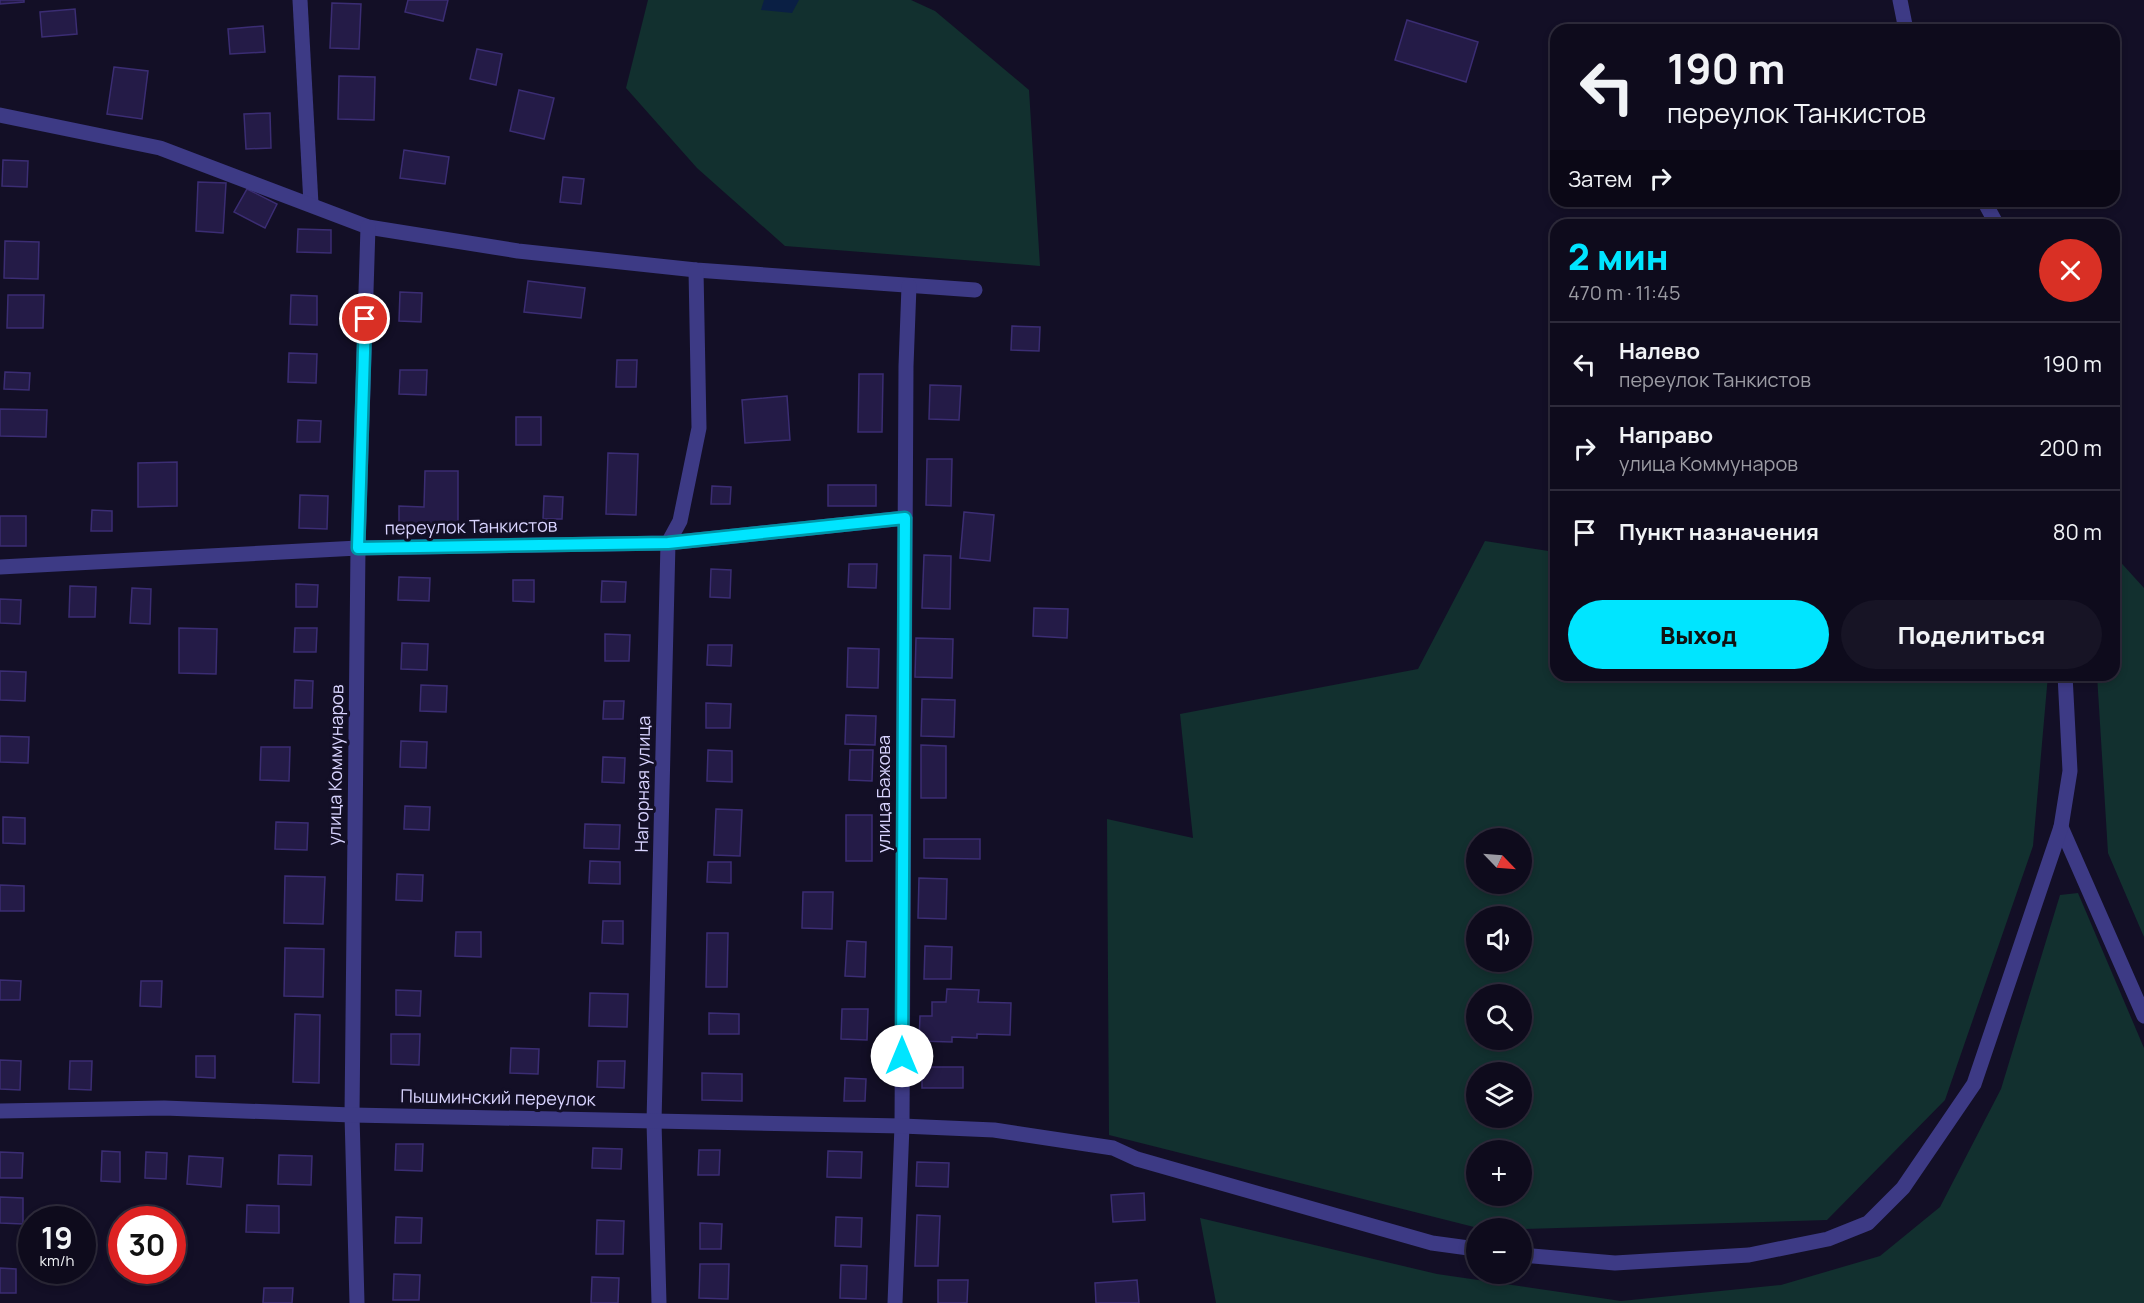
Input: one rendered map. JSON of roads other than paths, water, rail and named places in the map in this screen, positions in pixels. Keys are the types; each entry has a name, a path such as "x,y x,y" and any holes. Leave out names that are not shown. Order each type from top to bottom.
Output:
{"street":[{"path":"300,0 310,204"},
{"path":"1899,0 1905,24"},
{"path":"0,116 160,148 368,227 518,251 696,270 975,290"},
{"name":"улица Коммунаров","path":"357,1303 352,1115 358,548 368,227"},
{"name":"Нагорная улица","path":"659,1303 654,1122 668,543 680,521 699,428 696,270"},
{"name":"улица Бажова","path":"895,1303 902,1126 906,366 909,286"},
{"name":"переулок Танкистов","path":"0,567 358,548 668,543 905,518"},
{"path":"1532,1256 1615,1263 1749,1255 1828,1239 1868,1223 1903,1188 1974,1084 2061,827 2070,771 2065,681"},
{"path":"2061,827 2144,1016"},
{"name":"Пышминский переулок","path":"0,1111 164,1108 352,1115 902,1126 994,1130 1113,1148 1137,1159 1410,1237 1466,1248"}],"water":[{"path":"764,0 799,0 792,13 761,10"}]}
